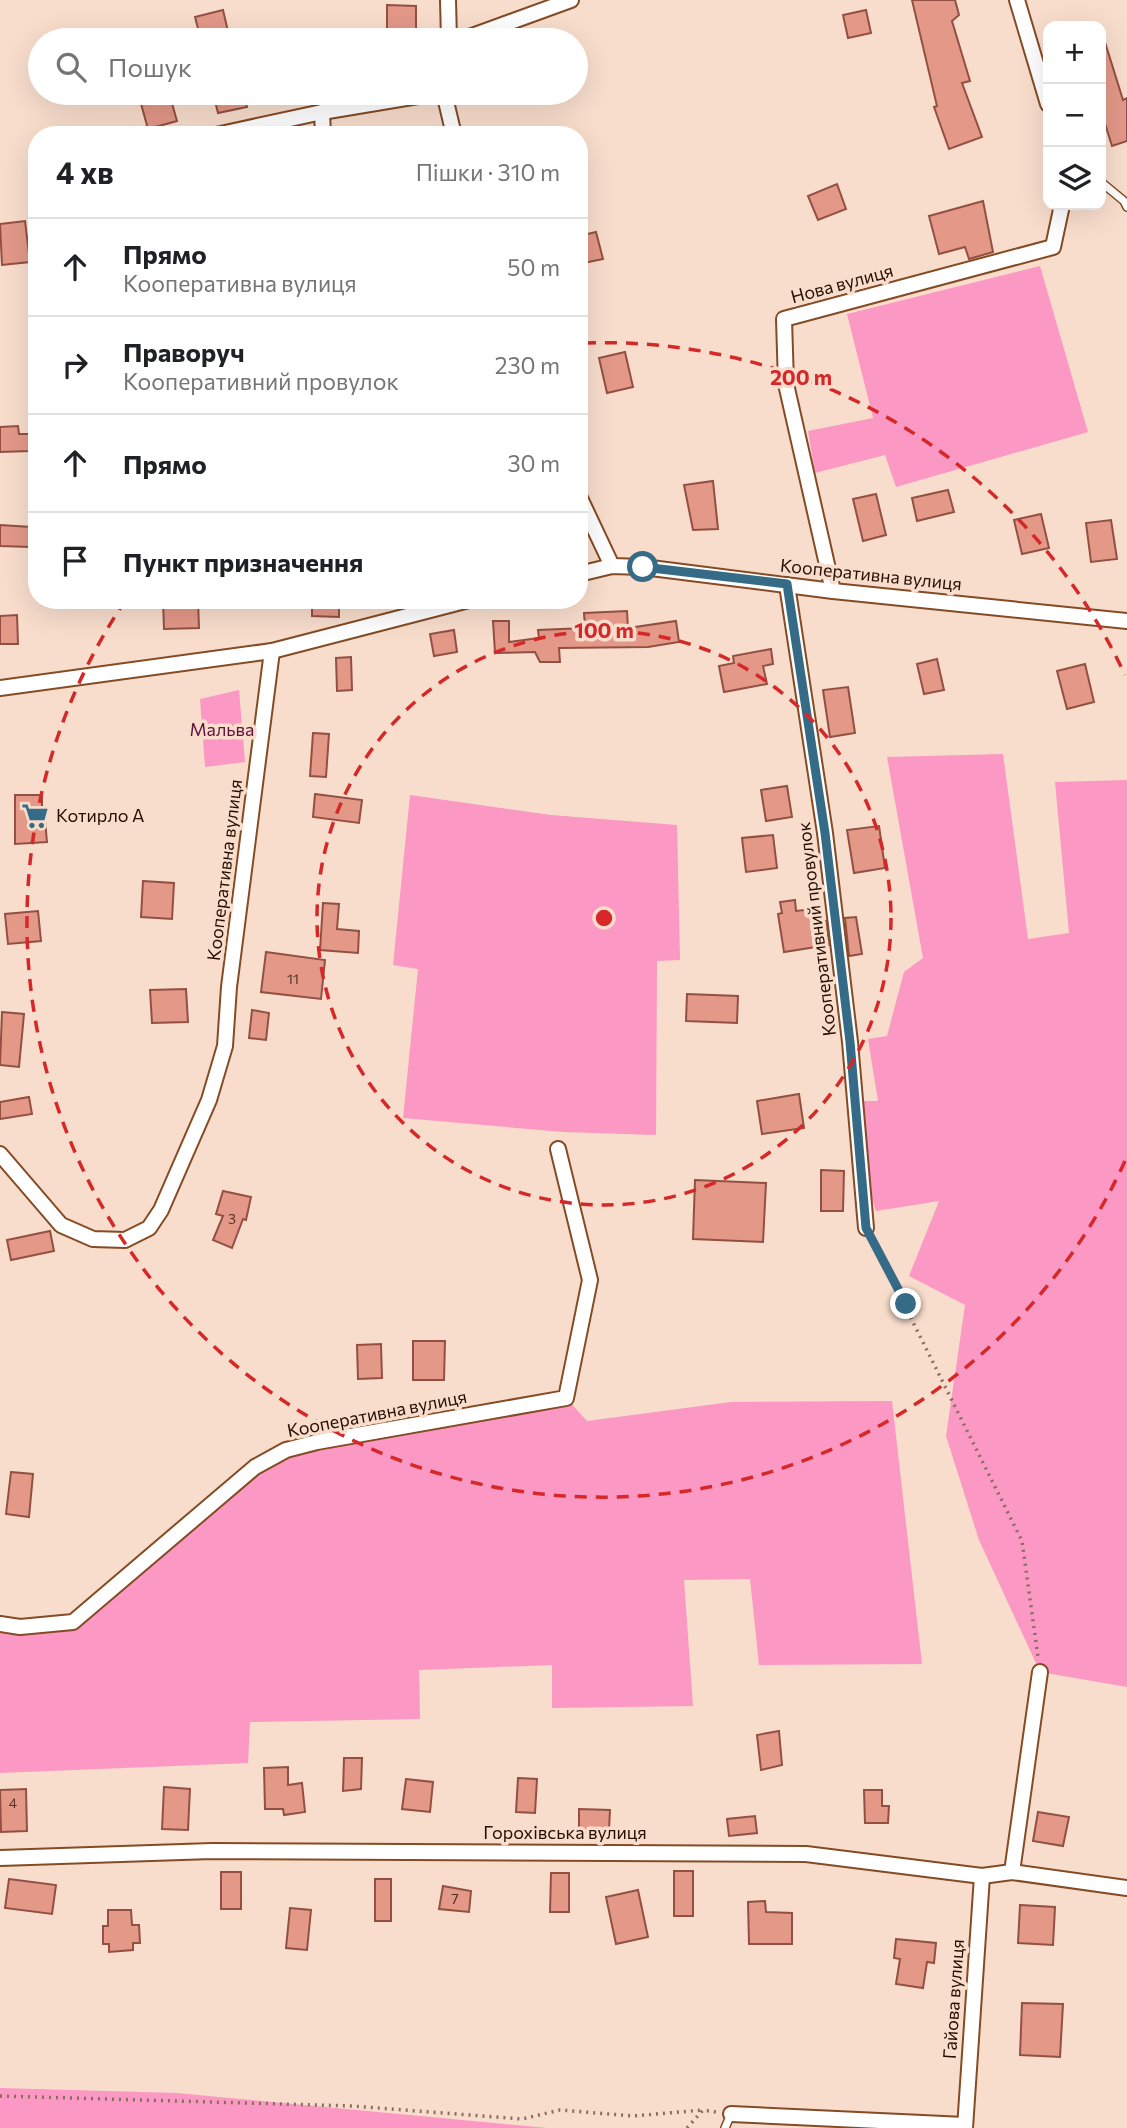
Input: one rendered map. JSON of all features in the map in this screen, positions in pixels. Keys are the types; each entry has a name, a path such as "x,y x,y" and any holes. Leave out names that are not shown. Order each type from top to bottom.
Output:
{"street":[{"path":"448,0 449,28"},
{"path":"494,28 571,0"},
{"path":"1017,0 1043,87"},
{"path":"257,126 363,105"},
{"path":"447,105 452,126"},
{"path":"321,112 322,126"},
{"name":"Нова вулиця","path":"833,591 786,384 784,319 1054,247 1061,210"},
{"path":"588,515 612,566"},
{"name":"Кооперативна вулиця","path":"588,572 612,566 643,567 833,591 1127,621"},
{"name":"Кооперативний провулок","path":"787,584 825,833 850,1042 866,1228"},
{"path":"0,688 272,651 331,633 431,609"},
{"name":"Кооперативна вулиця","path":"0,1154 61,1225 93,1239 125,1240 149,1228 160,1210 209,1100 225,1046 229,987 272,651"},
{"name":"Кооперативна вулиця","path":"0,1625 20,1627 73,1622 255,1466 286,1450 317,1442 566,1398 590,1280 558,1149"},
{"path":"1012,1872 1040,1672"},
{"name":"Горохівська вулиця","path":"0,1858 212,1851 806,1854 982,1876 1012,1872 1127,1888"},
{"name":"Гайова вулиця","path":"728,2121 965,2127 982,1876"}],"lane":[{"path":"1106,186 1124,201 1127,207"}],"path":[{"path":"866,1228 1022,1541 1040,1672"},
{"path":"0,2096 352,2106 522,2119 560,2110 633,2116 704,2110 728,2121"},
{"path":"687,2128 704,2110"}],"green space":[{"path":"1040,266 1088,432 896,487 885,455 815,473 808,431 873,418 847,314"},
{"name":"Мальва","path":"239,690 245,762 205,767 200,699"},
{"path":"1003,754 1028,939 1069,933 1055,782 1127,780 1127,1687 1040,1672 979,1540 946,1436 965,1305 909,1276 939,1201 876,1211 869,1190 863,1101 878,1101 868,1039 887,1036 904,972 923,958 887,757"},
{"path":"410,795 551,815 677,825 680,960 657,961 656,1135 563,1132 403,1118 418,969 393,965"},
{"path":"566,1398 587,1421 731,1402 892,1401 922,1664 759,1665 750,1579 684,1580 693,1706 552,1708 552,1665 419,1670 420,1719 250,1722 248,1763 0,1773 0,1624 73,1622 286,1450"},
{"path":"0,2088 177,2093 547,2128 0,2128"}],"building":[{"path":"912,0 955,0 959,15 952,21 970,81 962,83 982,137 949,149 934,107 937,106"},
{"path":"387,5 416,6 416,28 387,28"},
{"path":"223,10 227,28 198,28 195,17"},
{"path":"866,10 871,33 848,38 843,15"},
{"path":"1106,45 1123,100 1127,98 1127,141 1112,146 1106,127"},
{"path":"141,105 172,105 177,121 147,126"},
{"path":"216,105 247,105 247,107 218,113"},
{"path":"837,184 846,209 818,220 808,196"},
{"path":"983,201 993,252 969,259 965,247 939,254 929,216"},
{"path":"25,221 28,262 2,265 0,224"},
{"path":"596,232 603,259 588,262 588,234"},
{"path":"625,352 633,387 607,393 599,358"},
{"path":"18,426 19,434 28,434 28,451 0,452 0,427"},
{"path":"713,481 718,529 693,530 684,485"},
{"path":"948,490 954,512 917,521 912,498"},
{"path":"876,494 886,535 863,541 853,499"},
{"path":"1041,514 1049,548 1022,554 1014,520"},
{"path":"1111,520 1117,559 1091,562 1086,523"},
{"path":"0,525 28,527 28,547 0,546"},
{"path":"163,609 198,609 199,628 164,629"},
{"path":"312,609 339,609 339,617 312,616"},
{"path":"627,611 628,628 676,621 679,642 648,647 559,648 560,662 540,662 535,652 495,653 493,621 509,621 509,642 539,638 538,630 585,628 584,613"},
{"path":"17,615 18,644 0,644 0,616"},
{"path":"454,630 457,652 434,656 430,634"},
{"path":"771,649 773,664 763,666 767,684 724,692 719,666 734,663 733,656"},
{"path":"351,657 352,690 337,691 336,658"},
{"path":"937,659 944,690 924,694 917,664"},
{"path":"1085,664 1094,702 1067,709 1057,671"},
{"path":"848,687 855,733 830,737 823,690"},
{"path":"313,733 329,734 326,777 310,776"},
{"path":"787,786 792,817 766,821 761,790"},
{"path":"315,794 362,800 359,823 313,817"},
{"path":"15,795 42,795 42,821 45,821 47,842 15,844"},
{"path":"879,826 885,868 854,873 847,830"},
{"path":"773,835 777,868 746,872 742,838"},
{"path":"143,881 174,883 172,919 141,917"},
{"path":"795,900 796,911 813,909 815,923 826,921 829,945 784,952 778,914 782,913 780,902"},
{"path":"323,903 339,904 337,929 359,931 358,953 320,950"},
{"path":"38,911 41,941 8,944 5,914"},
{"path":"856,917 862,954 849,956 845,918"},
{"path":"266,952 325,960 321,999 261,992"},
{"path":"186,989 188,1022 152,1023 150,990"},
{"path":"687,994 738,996 737,1023 686,1021"},
{"path":"252,1010 269,1013 266,1040 249,1038"},
{"path":"2,1012 24,1014 19,1067 0,1065"},
{"path":"799,1094 804,1128 762,1134 757,1101"},
{"path":"29,1097 32,1114 0,1119 0,1102"},
{"path":"821,1170 844,1171 843,1211 821,1211"},
{"path":"695,1180 766,1183 763,1242 693,1239"},
{"path":"223,1191 251,1197 246,1220 243,1219 232,1248 213,1240 223,1216 216,1214"},
{"path":"50,1231 54,1251 11,1260 7,1240"},
{"path":"413,1341 445,1341 444,1380 413,1380"},
{"path":"381,1344 382,1378 358,1379 357,1345"},
{"path":"11,1472 33,1474 29,1517 6,1514"},
{"path":"779,1731 782,1765 761,1770 757,1735"},
{"path":"344,1758 362,1758 361,1789 343,1791"},
{"path":"288,1767 288,1785 302,1783 305,1812 284,1815 283,1809 265,1809 264,1768"},
{"path":"518,1778 537,1779 535,1813 516,1812"},
{"path":"406,1779 433,1782 430,1812 402,1809"},
{"path":"164,1787 190,1789 188,1830 162,1829"},
{"path":"26,1789 27,1831 1,1832 0,1790"},
{"path":"864,1790 882,1790 882,1806 889,1806 888,1823 865,1823"},
{"path":"579,1809 610,1810 609,1830 579,1829"},
{"path":"1038,1812 1069,1817 1063,1846 1033,1841"},
{"path":"755,1816 757,1833 729,1836 727,1819"},
{"path":"674,1871 693,1871 693,1916 674,1916"},
{"path":"221,1872 241,1872 241,1909 221,1909"},
{"path":"551,1873 569,1873 569,1912 550,1912"},
{"path":"9,1879 56,1885 52,1914 5,1908"},
{"path":"375,1879 391,1879 391,1921 375,1921"},
{"path":"443,1886 471,1891 469,1912 439,1909"},
{"path":"638,1890 648,1937 616,1944 606,1897"},
{"path":"765,1901 766,1912 792,1913 792,1944 749,1944 748,1902"},
{"path":"1020,1905 1055,1907 1053,1945 1018,1943"},
{"path":"290,1908 311,1910 307,1950 286,1948"},
{"path":"108,1910 131,1910 132,1925 139,1925 140,1943 133,1943 133,1950 109,1952 109,1944 103,1944 103,1926 108,1926"},
{"path":"896,1939 936,1943 934,1963 927,1962 923,1988 896,1984 900,1959 894,1958"},
{"path":"1022,2003 1063,2004 1060,2057 1020,2055"}],"place":[{"name":"Котирло А","path":"35,816"}],"route":[{"path":"643,567 787,584 825,833 850,1042 866,1228 906,1304"}]}
